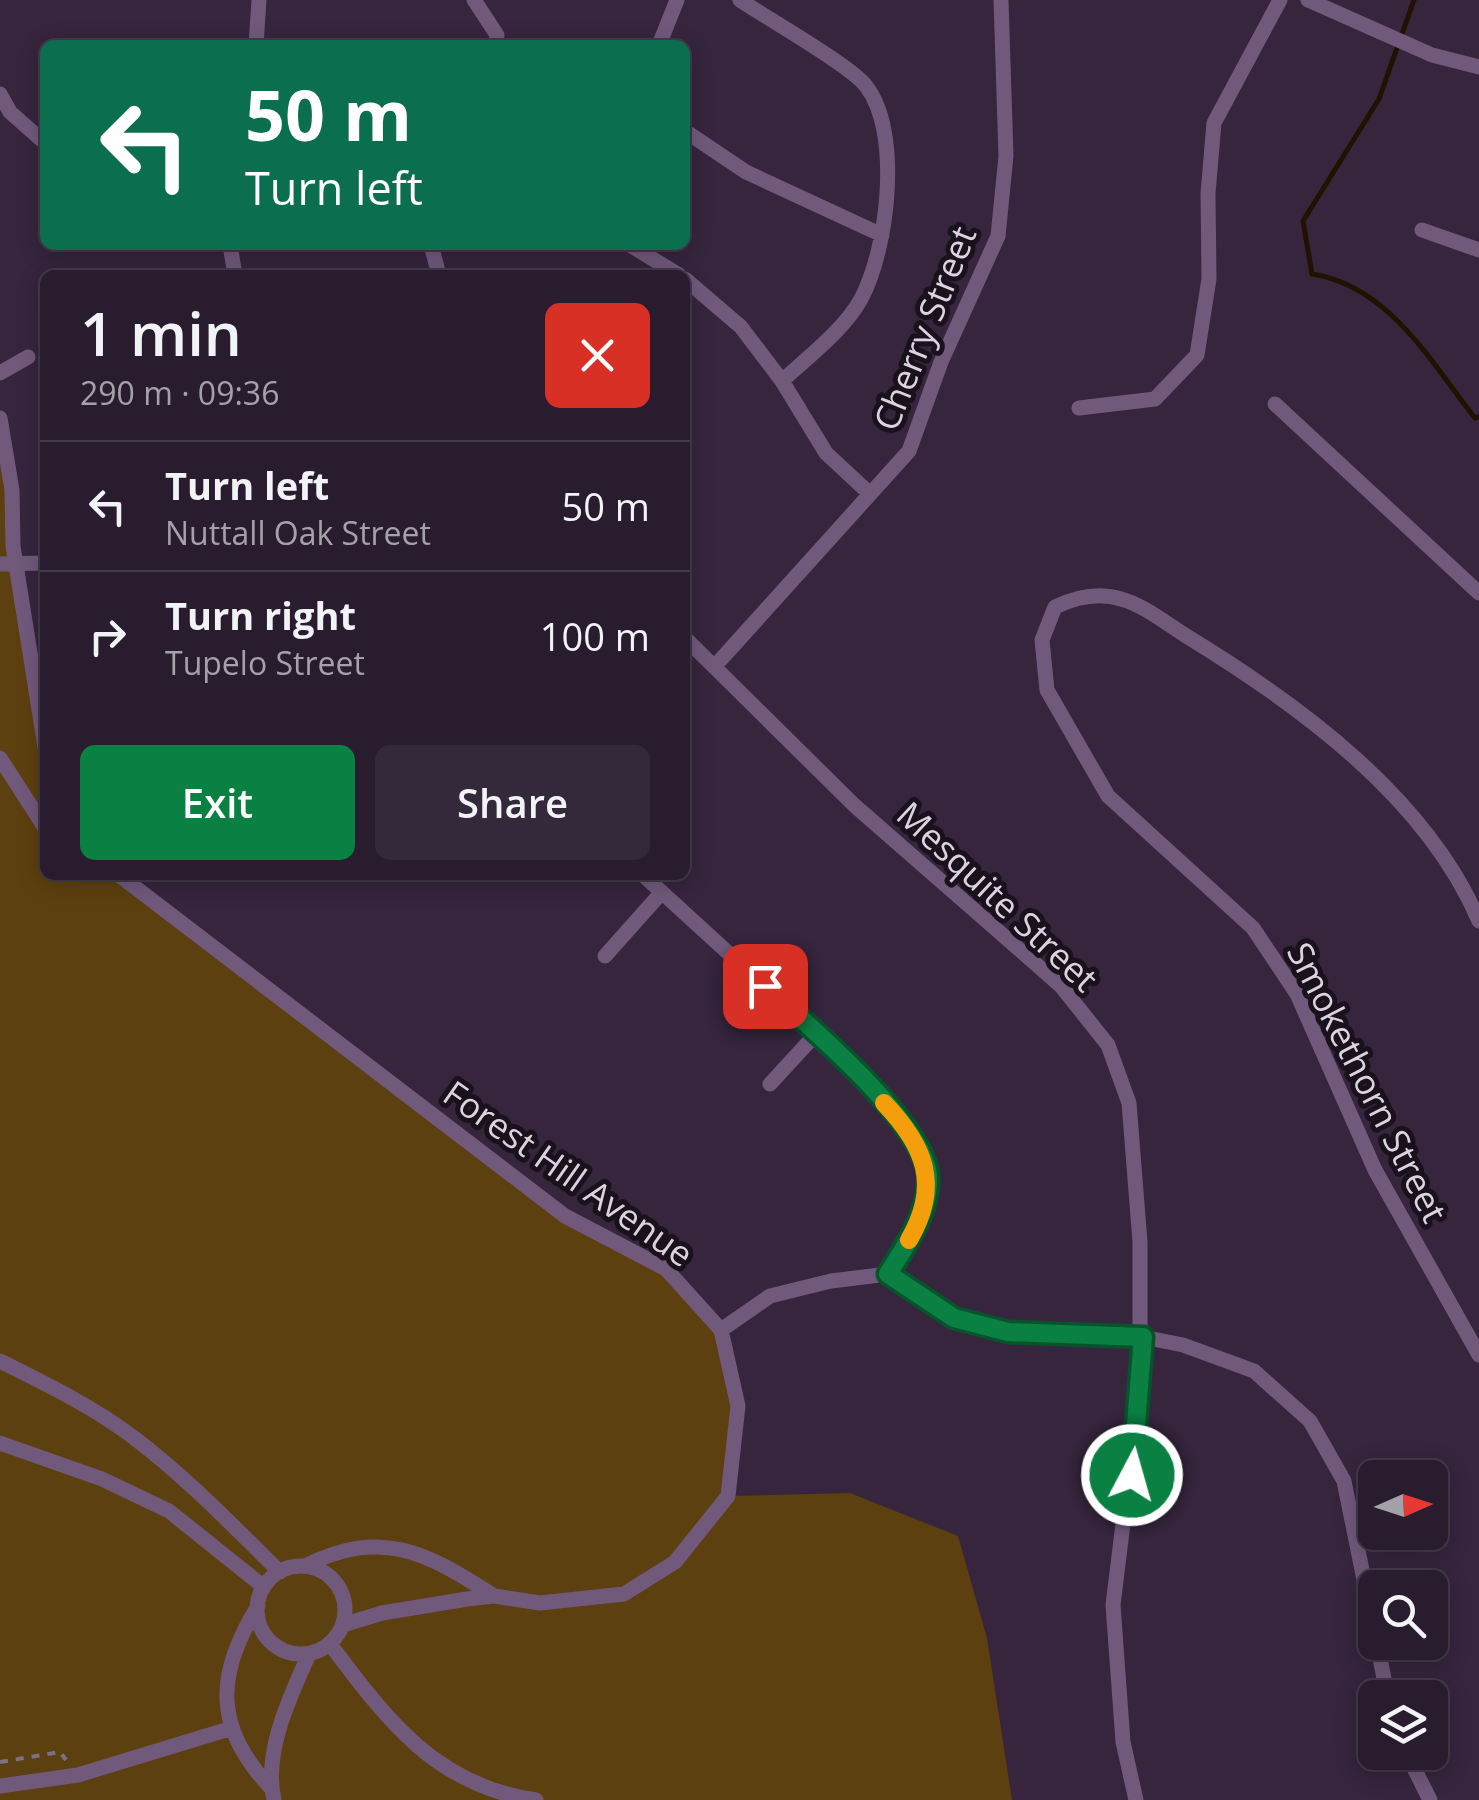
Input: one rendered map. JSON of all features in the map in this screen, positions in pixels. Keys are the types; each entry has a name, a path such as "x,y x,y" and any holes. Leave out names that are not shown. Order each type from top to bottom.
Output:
{"street":[{"path":"256,40 260,0"},
{"path":"474,0 496,40"},
{"path":"661,40 677,0"},
{"path":"740,0 865,84 882,120 887,189 882,235 861,300 782,381"},
{"name":"Cherry Street","path":"715,666 909,450 941,362 998,236 1006,156 1001,0"},
{"path":"1080,408 1155,399 1198,354 1209,280 1208,194 1214,123 1280,0"},
{"path":"1308,0 1432,56 1479,67"},
{"path":"0,94 10,112 40,139"},
{"path":"690,134 746,172 882,235"},
{"path":"1422,230 1479,250"},
{"path":"638,250 671,270"},
{"path":"690,284 740,327 782,381 826,453 869,494"},
{"path":"0,373 28,358"},
{"path":"1275,404 1479,593"},
{"path":"0,418 12,490 12,546 40,713"},
{"path":"12,546 0,564 40,564"},
{"name":"Smokethorn Street","path":"1479,921 1424,830 1303,715 1235,666 1123,599 1096,596 1055,607 1042,640 1048,690 1056,705 1108,796 1254,928 1297,994 1374,1170 1479,1355"},
{"name":"Mesquite Street","path":"690,643 854,806 1061,986 1108,1046 1130,1103 1143,1337 1132,1475 1113,1605 1124,1742 1136,1800"},
{"path":"0,758 40,820"},
{"name":"Forest Hill Avenue","path":"126,880 565,1216 666,1268 721,1330 738,1406 728,1496 675,1562 624,1594 540,1603 494,1596 423,1605 343,1625"},
{"path":"649,880 816,1034 912,1133 928,1175 919,1222 888,1274"},
{"path":"605,956 662,892"},
{"path":"770,1084 816,1034"},
{"path":"721,1330 770,1296 832,1281 888,1274 954,1318 1008,1332 1143,1337 1183,1345 1254,1371 1310,1421 1344,1481 1384,1680"},
{"path":"0,1361 74,1398 131,1435 192,1485 280,1572"},
{"path":"0,1443 102,1479 169,1512 264,1587"},
{"name":"Forest Hill Avenue","path":"305,1566 348,1548 406,1548 446,1566 494,1596"},
{"path":"258,1606 268,1639 287,1652 310,1654 330,1644 343,1625 345,1602 335,1581 305,1566 280,1572 264,1587 258,1606 235,1643 226,1686 229,1730 272,1794"},
{"path":"330,1644 404,1736 444,1766 494,1794 536,1800"},
{"path":"272,1794 287,1704 310,1654"},
{"path":"0,1786 78,1775 229,1730"},
{"path":"1414,1770 1426,1799"}],"path":[{"path":"0,1762 60,1752 78,1775"}],"shaded area":[{"path":"0,418 40,710 40,880 126,880 565,1216 666,1269 721,1330 738,1406 729,1496 850,1493 958,1536 987,1638 1012,1800 0,1800"}],"waterway":[{"path":"1414,0 1379,99 1303,221 1312,274 1339,281 1386,310 1406,329 1475,418 1479,417"}],"slow traffic":[{"path":"884,1103 912,1133 928,1175 919,1222 909,1240"}],"route":[{"path":"765,986 831,1047 912,1133 928,1175 919,1222 888,1274 954,1318 1008,1332 1143,1337 1132,1475"}]}
